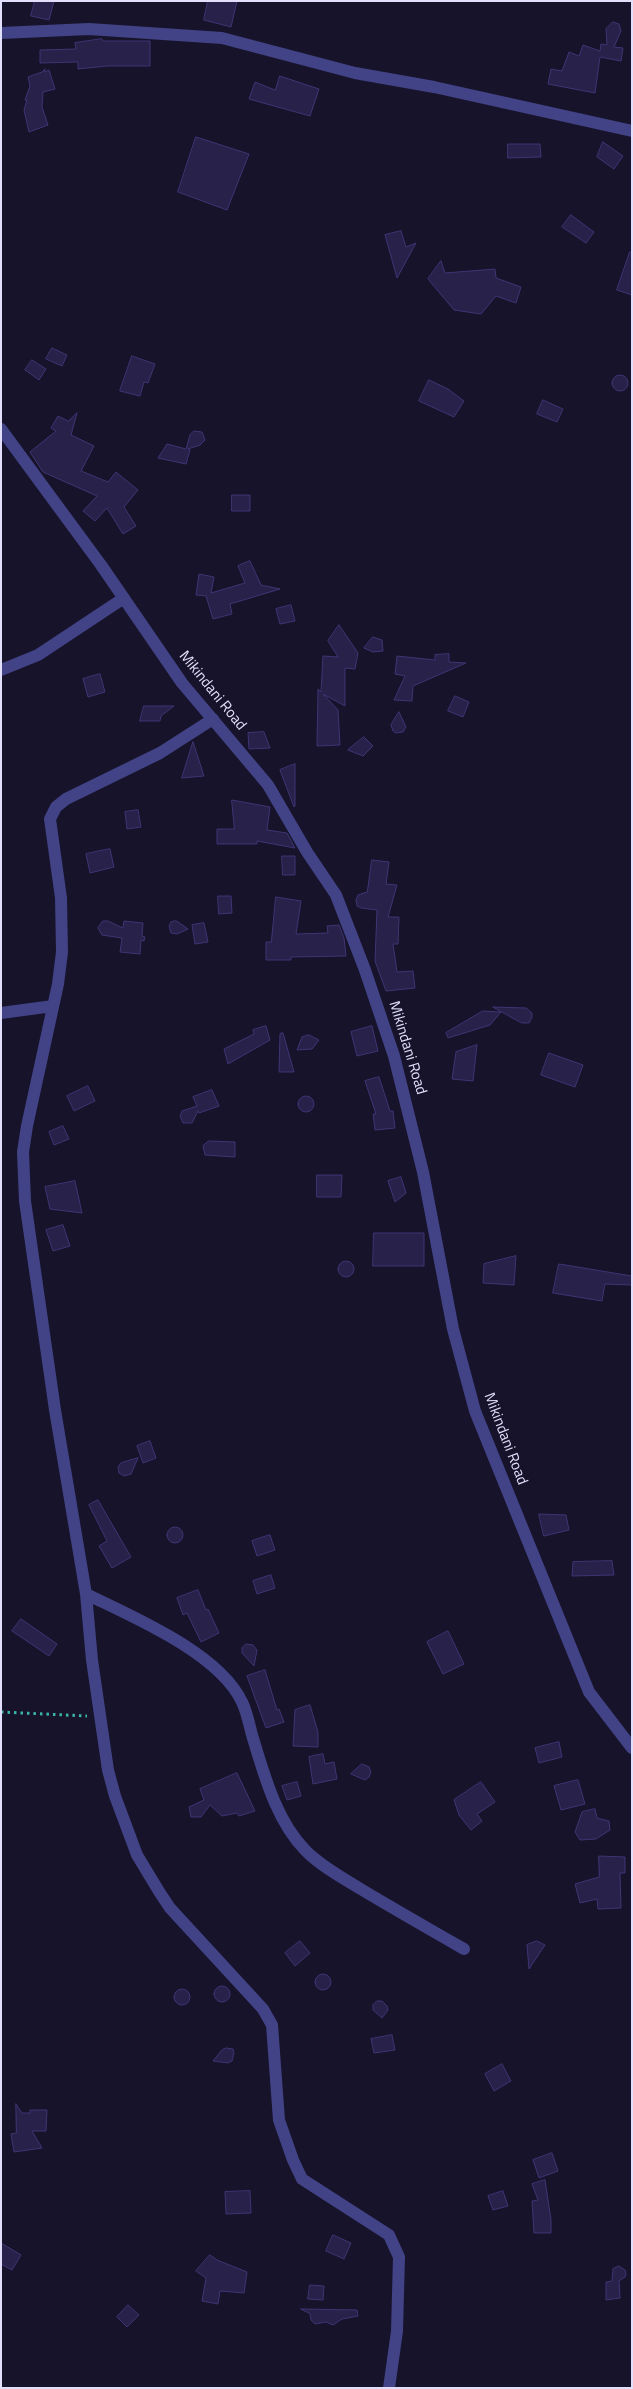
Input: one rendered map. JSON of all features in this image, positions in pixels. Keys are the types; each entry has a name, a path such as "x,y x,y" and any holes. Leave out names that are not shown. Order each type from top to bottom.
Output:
{"street":[{"path":"1,32 89,29 222,38 355,73 434,87 632,131"},
{"name":"Mikindani Road","path":"1,429 124,598 182,682 268,785 307,852 336,895 365,970 394,1056 423,1172 453,1329 475,1411 589,1692 632,1748"},
{"path":"1,670 38,655 124,598"},
{"path":"214,719 181,742 81,791 56,808 50,819 61,898 63,935 58,984 35,1084 23,1152 25,1201 55,1410 86,1594 100,1718 115,1796 137,1855 170,1908 263,2008 272,2025 279,2120 293,2160 302,2178 389,2235 396,2247 399,2257 397,2331 389,2388"},
{"path":"1,1013 53,1006"},
{"path":"86,1594 185,1647 217,1668 231,1684 242,1703 276,1804 291,1831 306,1851 338,1875 464,1949"}],"path":[{"path":"1,1712 100,1718"}],"building":[{"path":"35,1 54,1 49,20 31,16"},
{"path":"208,1 237,1 231,27 204,20"},
{"path":"613,22 619,24 621,31 614,47 623,48 621,61 600,57 595,93 548,84 551,69 562,71 569,52 579,56 583,45 600,51 601,44 607,45 606,29"},
{"path":"102,39 103,41 150,41 150,66 107,66 78,69 78,62 40,63 40,50 76,49 75,43"},
{"path":"45,69 44,72 49,70 55,89 43,92 42,107 48,125 29,132 24,110 30,86 28,77"},
{"path":"280,76 319,89 310,116 249,99 255,82 275,90"},
{"path":"196,137 249,154 227,210 178,192"},
{"path":"603,142 623,156 614,169 597,157"},
{"path":"508,144 540,144 541,157 508,158"},
{"path":"571,215 594,232 586,243 562,227"},
{"path":"401,231 406,247 416,243 397,278 385,235"},
{"path":"630,252 632,253 632,295 617,290"},
{"path":"441,261 445,273 495,269 496,278 521,287 516,303 496,296 481,314 454,310 428,279"},
{"path":"52,348 67,355 62,366 46,359"},
{"path":"132,356 155,364 148,383 144,382 140,396 120,391"},
{"path":"32,360 46,369 39,380 25,370"},
{"path":"620,375 628,383 620,391 612,383"},
{"path":"429,380 448,389 464,401 454,417 419,401"},
{"path":"543,400 563,409 557,422 537,414"},
{"path":"77,413 71,435 94,446 81,471 108,482 116,472 138,490 124,507 136,526 123,534 107,508 95,521 83,511 97,496 43,472 30,452 56,431 51,428 58,416 68,421"},
{"path":"194,431 202,432 205,440 200,445 188,449 190,450 186,464 158,458 167,444 186,449 190,435"},
{"path":"232,495 250,495 250,511 232,511"},
{"path":"250,561 261,585 280,589 230,604 232,614 213,619 206,596 196,595 199,574 214,577 211,593 245,583 238,566"},
{"path":"291,605 295,621 280,624 276,609"},
{"path":"339,625 358,653 355,669 345,668 345,706 323,694 338,710 340,745 317,746 318,689 321,692 323,656 338,657 328,641"},
{"path":"373,637 382,640 383,651 373,652 364,648"},
{"path":"449,654 449,662 466,663 413,686 412,701 394,700 405,676 395,674 397,656 435,660 435,655"},
{"path":"100,674 105,692 88,697 83,679"},
{"path":"455,696 469,702 463,717 448,711"},
{"path":"144,706 174,706 161,716 160,721 140,721"},
{"path":"399,712 406,727 403,732 396,733 391,725"},
{"path":"264,732 270,748 249,749 248,733"},
{"path":"364,737 373,746 363,756 348,750"},
{"path":"193,742 204,776 182,778"},
{"path":"295,764 295,806 294,807 280,770"},
{"path":"232,800 270,807 267,830 287,833 295,848 257,841 257,844 217,844 217,829 234,829"},
{"path":"138,810 141,827 127,829 125,812"},
{"path":"110,849 114,867 90,873 86,854"},
{"path":"282,856 295,856 295,875 283,875"},
{"path":"372,860 389,862 386,884 397,885 388,917 399,917 398,944 393,944 397,972 413,971 415,988 386,991 375,961 377,910 361,908 357,906 356,900 358,895 367,892"},
{"path":"218,896 231,896 232,913 219,914"},
{"path":"276,897 301,901 296,934 328,933 327,926 339,925 344,938 346,956 291,957 291,960 266,960 266,942 271,942"},
{"path":"103,921 108,921 123,928 124,921 143,923 142,936 145,937 144,941 141,940 140,954 120,952 122,938 102,935 98,928"},
{"path":"176,921 188,929 177,934 171,933 169,926 171,922"},
{"path":"204,923 208,942 195,944 192,925"},
{"path":"493,1007 526,1008 532,1013 532,1017 529,1023 522,1023"},
{"path":"483,1011 501,1012 490,1025 448,1038 446,1033"},
{"path":"266,1026 270,1040 228,1064 224,1049 254,1034 253,1030"},
{"path":"372,1026 378,1051 357,1056 351,1032"},
{"path":"283,1033 294,1072 279,1072 280,1034"},
{"path":"309,1035 319,1040 312,1049 297,1050 302,1037"},
{"path":"477,1045 473,1081 452,1079 456,1052"},
{"path":"549,1053 583,1065 575,1087 541,1075"},
{"path":"379,1077 390,1111 393,1111 395,1128 375,1130 373,1114 376,1114 365,1081"},
{"path":"88,1086 95,1101 74,1111 67,1096"},
{"path":"212,1090 219,1106 199,1113 198,1111 192,1123 183,1123 180,1116 182,1111 197,1106 193,1097"},
{"path":"306,1096 314,1104 306,1112 298,1104"},
{"path":"63,1126 69,1139 54,1145 49,1132"},
{"path":"209,1141 235,1142 235,1157 205,1155 203,1146"},
{"path":"317,1175 342,1175 341,1197 317,1197"},
{"path":"401,1177 406,1193 395,1202 388,1181"},
{"path":"75,1181 82,1213 50,1209 45,1187"},
{"path":"63,1225 70,1246 53,1251 46,1230"},
{"path":"374,1233 424,1233 424,1266 373,1266"},
{"path":"516,1256 514,1285 483,1283 484,1264"},
{"path":"346,1261 354,1269 346,1277 338,1269"},
{"path":"559,1264 632,1276 632,1285 605,1284 602,1301 553,1293"},
{"path":"150,1441 156,1458 143,1463 137,1446"},
{"path":"138,1458 131,1474 124,1476 119,1473 118,1467 121,1463"},
{"path":"98,1500 131,1557 112,1568 99,1546 107,1541 89,1505"},
{"path":"539,1514 566,1515 569,1530 544,1536"},
{"path":"175,1527 183,1535 175,1543 167,1535"},
{"path":"270,1535 275,1550 257,1556 252,1541"},
{"path":"612,1561 614,1575 572,1576 573,1562"},
{"path":"271,1575 275,1588 257,1594 253,1581"},
{"path":"198,1590 206,1610 208,1609 219,1633 201,1642 187,1613 183,1615 177,1598"},
{"path":"21,1619 57,1644 49,1656 12,1631"},
{"path":"448,1631 464,1664 443,1674 427,1642"},
{"path":"246,1644 253,1645 257,1650 254,1666 242,1653 242,1648"},
{"path":"265,1670 277,1710 279,1709 284,1722 266,1728 247,1676"},
{"path":"310,1705 318,1732 318,1747 293,1746 295,1710"},
{"path":"559,1742 562,1757 539,1763 535,1748"},
{"path":"323,1754 325,1764 334,1762 337,1779 313,1784 309,1757"},
{"path":"362,1764 369,1767 371,1772 365,1780 351,1774"},
{"path":"237,1773 255,1811 239,1816 237,1813 222,1816 210,1805 201,1817 191,1817 189,1807 204,1800 200,1789"},
{"path":"578,1780 585,1804 561,1810 554,1786"},
{"path":"297,1782 301,1796 287,1800 282,1786"},
{"path":"481,1782 495,1802 477,1814 482,1821 471,1830 459,1815 454,1800"},
{"path":"595,1809 597,1818 609,1821 610,1830 596,1839 580,1840 575,1832 582,1812"},
{"path":"599,1856 625,1857 625,1873 620,1873 621,1908 598,1909 597,1899 580,1903 575,1884 599,1877"},
{"path":"300,1941 310,1953 295,1966 285,1953"},
{"path":"537,1941 545,1945 529,1969 527,1945"},
{"path":"323,1974 331,1982 323,1990 315,1982"},
{"path":"222,1986 230,1994 222,2002 214,1994"},
{"path":"182,1989 190,1997 182,2005 174,1997"},
{"path":"377,2001 382,2001 387,2006 388,2010 382,2018 373,2010 373,2005"},
{"path":"392,2035 395,2050 374,2053 371,2039"},
{"path":"226,2048 233,2049 232,2061 228,2063 213,2061 222,2050"},
{"path":"502,2064 511,2081 494,2091 485,2074"},
{"path":"16,2104 22,2113 30,2113 30,2110 47,2110 46,2131 32,2131 42,2148 14,2152 11,2134 16,2133"},
{"path":"552,2153 558,2171 539,2178 533,2160"},
{"path":"545,2180 551,2233 534,2233 532,2201 538,2200 532,2184"},
{"path":"250,2191 251,2213 226,2214 225,2192"},
{"path":"503,2191 508,2206 493,2210 488,2196"},
{"path":"333,2235 351,2243 344,2259 326,2251"},
{"path":"1,2243 21,2255 12,2270 1,2264"},
{"path":"210,2255 217,2260 247,2272 244,2293 220,2291 218,2304 202,2301 206,2278 196,2271"},
{"path":"619,2266 626,2273 625,2277 619,2281 620,2298 606,2300 606,2282 612,2281 613,2269"},
{"path":"310,2285 324,2286 323,2300 308,2299"},
{"path":"128,2305 139,2315 127,2327 117,2317"},
{"path":"301,2309 357,2310 358,2316 342,2319 333,2325 326,2322 315,2324 311,2320 310,2314"}]}
